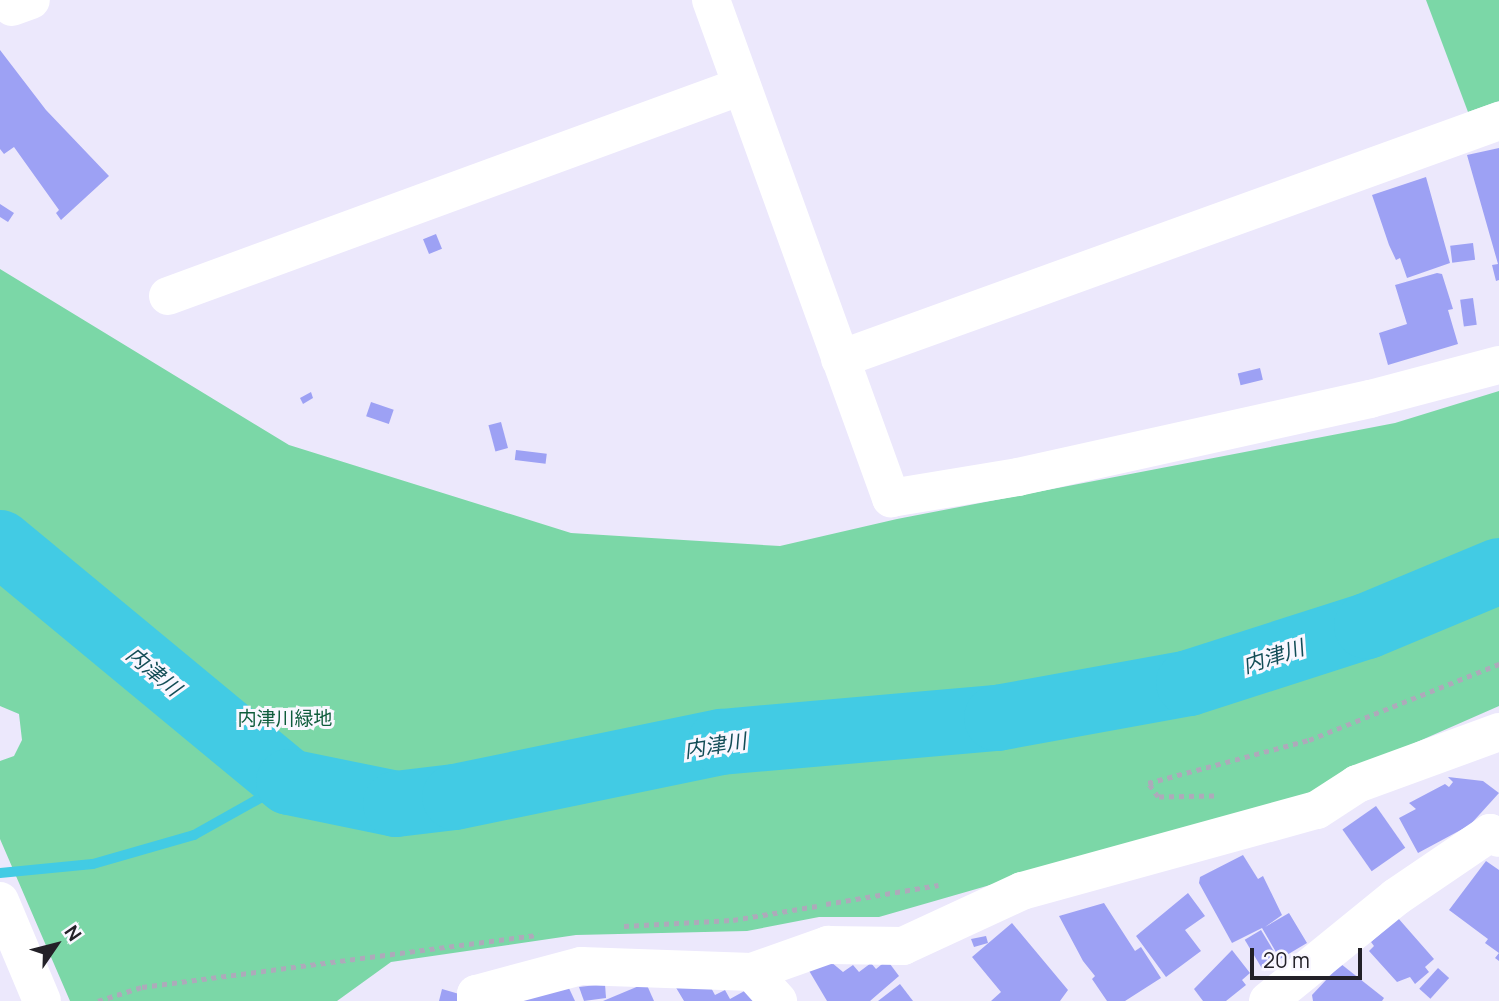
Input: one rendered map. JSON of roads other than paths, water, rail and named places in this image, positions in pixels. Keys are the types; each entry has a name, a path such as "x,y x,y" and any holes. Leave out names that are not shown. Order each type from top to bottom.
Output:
{"street":[{"path":"711,0 891,498 1018,477 1370,399 1499,365"},
{"path":"168,296 741,86"},
{"path":"840,359 1499,121"},
{"path":"476,1001 476,995 580,966 752,972 828,945 903,946 1022,891 1317,810 1357,785 1499,732"},
{"path":"1268,1001 1396,897 1490,833 1499,838"},
{"path":"0,901 42,1001"},
{"path":"752,972 778,1001"}],"waterway":[{"name":"内津川","path":"0,543 289,782 396,804 455,797 721,742 997,718 1189,683 1367,626 1499,571"},
{"path":"0,873 93,864 194,835 289,782"}],"park label":[{"name":"内津川緑地","path":"285,719"}]}
